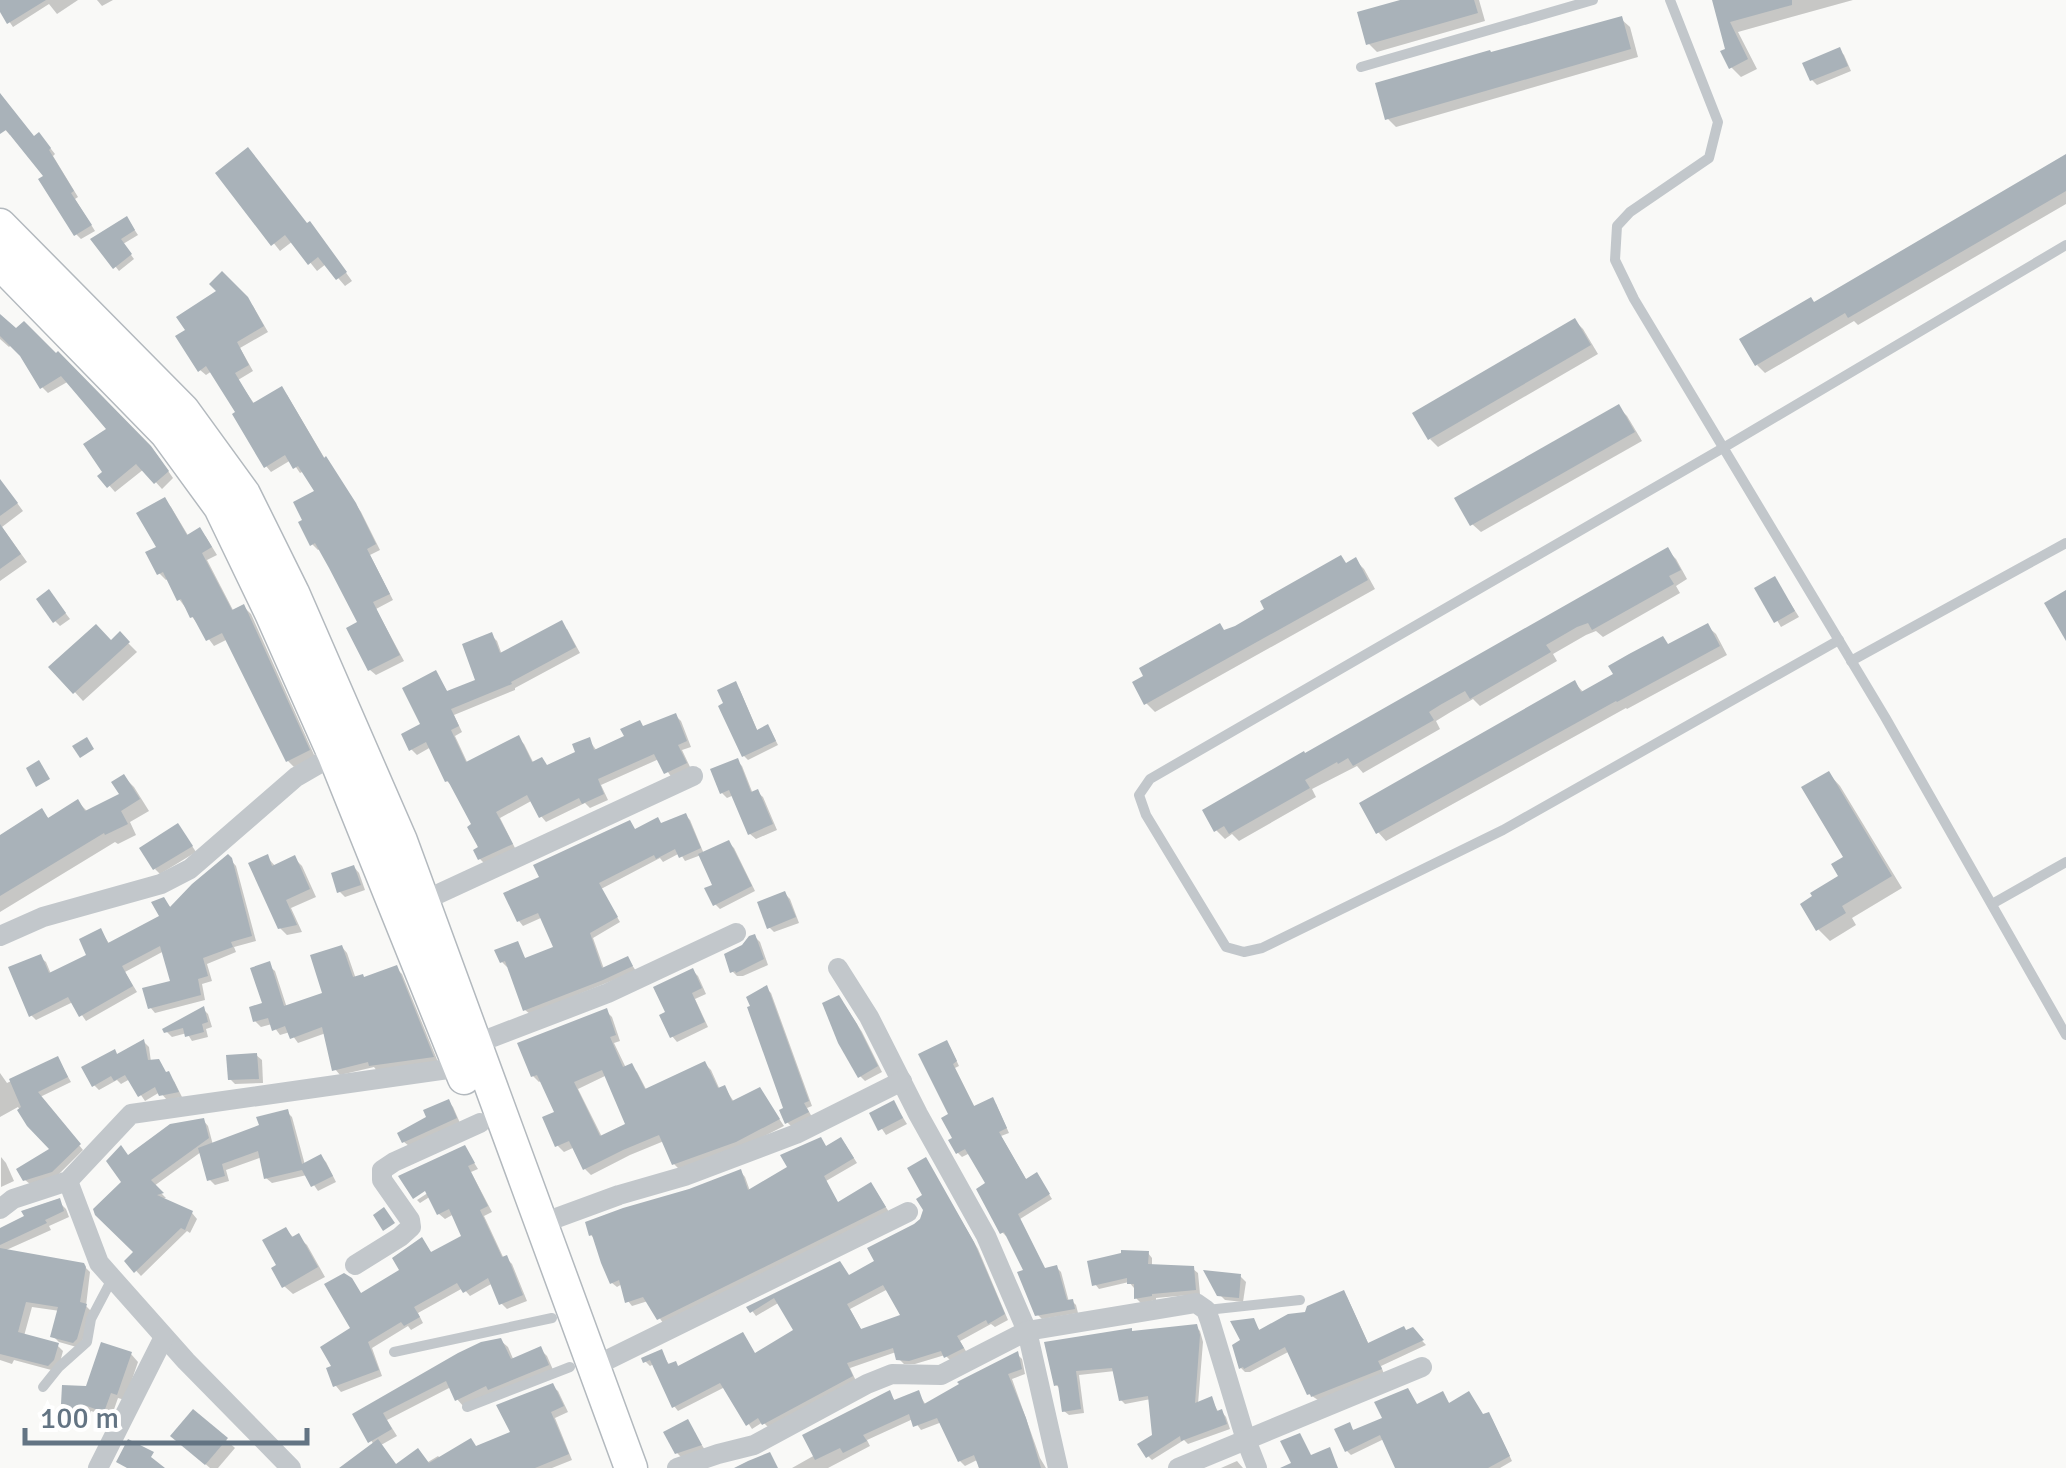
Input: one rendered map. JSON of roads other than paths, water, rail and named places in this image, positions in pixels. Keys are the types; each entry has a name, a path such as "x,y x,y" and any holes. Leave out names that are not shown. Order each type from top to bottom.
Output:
{"main road":[{"path":"0,226 183,410 244,494 293,593 401,841 472,1059 480,1123 552,1318 582,1367 631,1468"},
{"path":"4,275 166,433 220,508 271,612 472,1059 540,1224 608,1468"}],"street":[{"path":"0,936 43,917 161,884 190,869 296,776 334,754"},
{"path":"423,902 693,776"},
{"path":"0,1209 13,1199 68,1180 131,1114 472,1059 736,933"},
{"path":"838,968 986,1236 1026,1331 1058,1468"},
{"path":"540,1224 796,1134 902,1081"},
{"path":"355,1264 400,1238 411,1227 382,1180 382,1170 480,1123"},
{"path":"68,1180 99,1263 164,1337 291,1468"},
{"path":"582,1367 908,1212"},
{"path":"676,1468 754,1445 892,1374 941,1375 1026,1331 1196,1303 1206,1310 1257,1468"},
{"path":"98,1468 164,1337"},
{"path":"1178,1468 1422,1366"}],"lane":[{"path":"1361,67 1593,0"},
{"path":"1670,0 1718,122 1709,158 1630,212 1617,226 1615,260 1634,299 1839,640 2066,1035"},
{"path":"1839,640 1503,830 1262,948 1244,952 1226,946 1146,815 1139,796 1150,779 2066,246"},
{"path":"1851,661 2066,543"},
{"path":"1992,904 2066,862"},
{"path":"43,1387 58,1367 87,1342 91,1319 112,1278"},
{"path":"1206,1310 1300,1300"},
{"path":"394,1352 552,1318"},
{"path":"467,1407 582,1367"}]}
